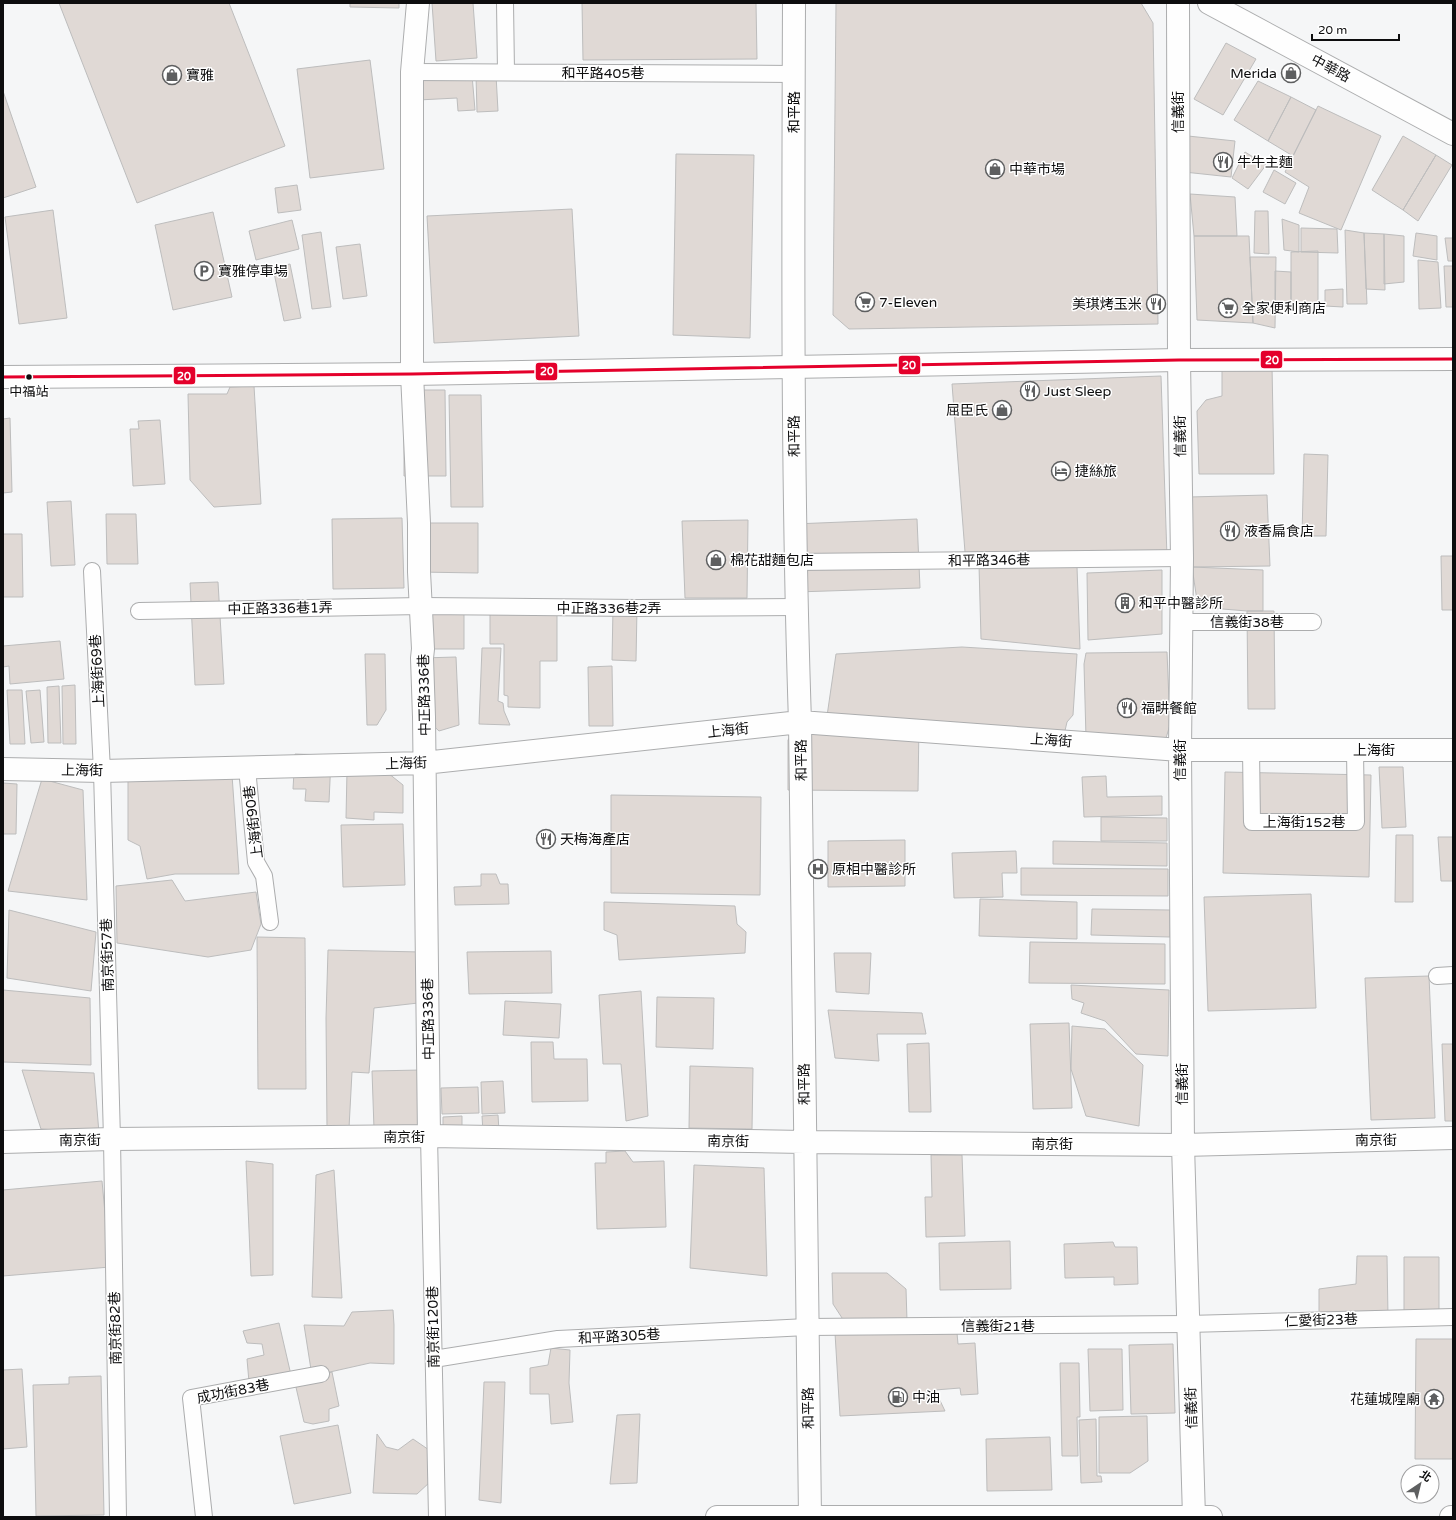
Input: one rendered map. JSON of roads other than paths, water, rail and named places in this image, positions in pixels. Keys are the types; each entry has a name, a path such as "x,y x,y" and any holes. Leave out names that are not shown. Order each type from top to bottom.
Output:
{"street":[{"name":"中正路336巷","path":"418,3 412,72 412,374 423,649 429,1136"},
{"name":"和平路","path":"794,3 793,367 796,607 800,722 804,1142 810,1516"},
{"name":"信義街","path":"1178,3 1179,360 1182,558 1180,750 1183,1145 1194,1517"},
{"name":"中華路","path":"1209,3 1453,134"},
{"path":"3,377 412,374 1179,360 1453,359"},
{"name":"上海街","path":"3,769 102,771 424,763 800,722 1180,750 1453,750"},
{"name":"南京街","path":"3,1142 112,1139 429,1136 804,1142 1183,1145 1453,1138"},
{"path":"717,1517 1211,1517"}],"lane":[{"path":"505,3 506,72"},
{"name":"和平路405巷","path":"412,72 794,74"},
{"name":"和平路346巷","path":"796,562 1182,558"},
{"name":"上海街69巷","path":"92,571 102,771"},
{"name":"中正路336巷2弄","path":"421,606 637,608 796,607"},
{"name":"中正路336巷1弄","path":"139,611 421,606"},
{"name":"信義街38巷","path":"1181,622 1313,622"},
{"name":"上海街152巷","path":"1251,750 1252,822 1356,822 1355,750"},
{"name":"上海街90巷","path":"246,768 256,862 264,876 270,922"},
{"name":"南京街57巷","path":"102,771 112,1139"},
{"path":"1437,976 1453,975"},
{"name":"南京街120巷","path":"429,1136 437,1517"},
{"name":"南京街82巷","path":"112,1139 118,1517"},
{"name":"仁愛街23巷","path":"1188,1324 1453,1317"},
{"name":"信義街21巷","path":"807,1327 1188,1324"},
{"name":"和平路305巷","path":"434,1359 558,1339 807,1327"},
{"name":"成功街83巷","path":"204,1517 191,1398 321,1374"}],"place":[{"name":"Merida","path":"1291,73"},
{"name":"寶雅","path":"172,75"},
{"name":"牛牛主麵","path":"1223,162"},
{"name":"中華市場","path":"995,169"},
{"name":"寶雅停車場","path":"204,271"},
{"name":"7-Eleven","path":"865,302"},
{"name":"美琪烤玉米","path":"1156,304"},
{"name":"全家便利商店","path":"1228,308"},
{"name":"中福站","path":"29,377"},
{"name":"Just Sleep","path":"1030,391"},
{"name":"屈臣氏","path":"1002,410"},
{"name":"捷絲旅","path":"1061,471"},
{"name":"液香扁食店","path":"1230,531"},
{"name":"棉花甜麵包店","path":"716,560"},
{"name":"和平中醫診所","path":"1125,603"},
{"name":"福畊餐館","path":"1127,708"},
{"name":"天梅海產店","path":"546,839"},
{"name":"原相中醫診所","path":"818,869"},
{"name":"中油","path":"898,1397"},
{"name":"花蓮城隍廟","path":"1434,1399"}]}
